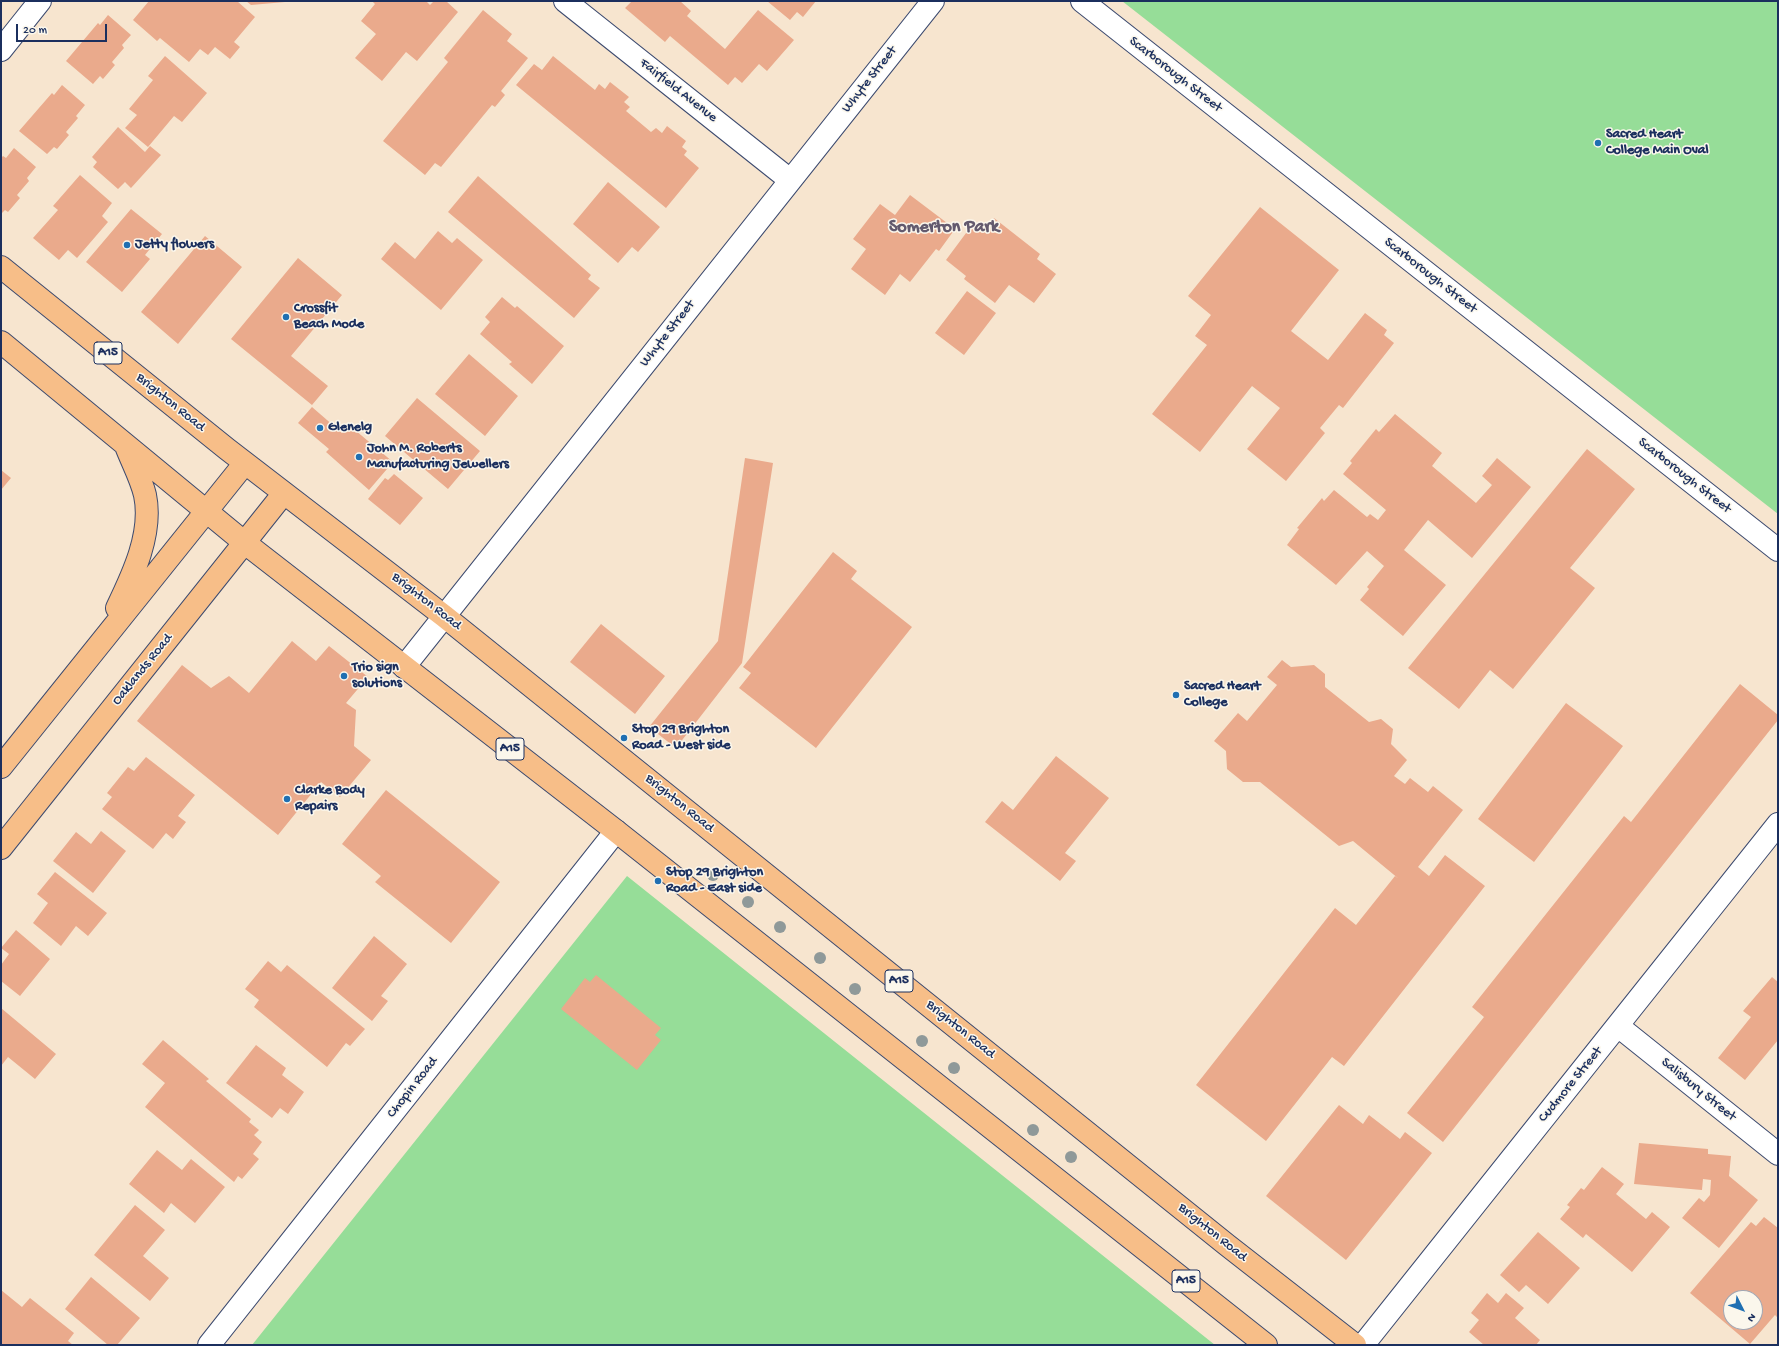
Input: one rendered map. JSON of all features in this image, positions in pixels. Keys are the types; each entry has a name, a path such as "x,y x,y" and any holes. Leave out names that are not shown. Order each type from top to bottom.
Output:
{"main road":[{"name":"Brighton Road","path":"1,267 245,463 444,616 1221,1240 1355,1345"},
{"name":"A15","path":"1,342 244,543 616,830 1266,1345"},
{"path":"98,645 127,588 140,554 147,522 145,494 125,444"},
{"path":"1,767 245,463"},
{"name":"Oaklands Road","path":"1,848 284,493"}],"street":[{"path":"1,50 40,1"},
{"name":"Fairfield Avenue","path":"565,1 790,180"},
{"name":"Whyte Street","path":"404,666 933,1"},
{"name":"Scarborough Street","path":"1082,1 1778,550"},
{"name":"Cudmore Street","path":"1363,1345 1778,824"},
{"name":"Chopin Road","path":"209,1345 616,830"},
{"name":"Salisbury Street","path":"1618,1026 1778,1154"}],"green space":[{"name":"Sacred Heart College Main Oval","path":"1122,1 1778,1 1778,514"},
{"path":"627,876 1215,1345 252,1345"}],"building":[{"path":"149,1 237,1 255,17 234,42 240,47 230,59 215,47 208,55 200,49 189,62 160,38 157,41 133,20"},
{"path":"246,1 285,1 285,2 251,5"},
{"path":"372,1 426,1 430,5 434,1 446,1 458,12 417,61 406,52 382,81 355,58 376,34 361,21 375,4"},
{"path":"632,1 680,1 691,11 687,16 725,49 758,10 794,40 767,71 759,64 742,83 735,77 728,85 670,36 665,42 625,8"},
{"path":"767,1 816,1 803,17 797,12 790,20"},
{"path":"483,10 512,34 507,41 528,58 501,91 505,95 495,107 492,105 441,167 435,163 425,175 383,141 448,62 444,58"},
{"path":"108,15 131,35 122,45 124,48 112,62 115,65 103,79 100,76 93,84 66,61 98,23 100,25"},
{"path":"165,56 207,93 182,122 174,116 148,147 125,128 137,115 129,109 153,80 148,76"},
{"path":"553,56 595,90 599,84 605,89 610,82 629,97 624,102 630,107 626,111 651,132 656,128 662,133 667,126 686,141 682,147 687,151 684,155 699,168 666,208 516,85 534,64 542,70"},
{"path":"62,85 85,105 76,116 78,118 66,132 69,135 57,149 54,147 47,154 19,131 52,93 54,95"},
{"path":"118,127 145,152 150,146 161,155 131,188 125,182 118,189 93,167 97,162 92,157"},
{"path":"14,148 36,167 27,178 29,181 17,195 20,198 8,212 5,210 1,214 1,158 3,156 6,158"},
{"path":"80,175 112,203 102,216 108,222 77,258 68,250 59,260 33,238 58,210 53,206"},
{"path":"478,176 591,275 588,279 600,288 574,318 448,212"},
{"path":"608,182 660,227 638,252 632,247 618,263 573,224"},
{"path":"910,195 955,229 939,251 936,249 910,282 900,274 885,295 851,269 866,249 853,239 880,204 895,215"},
{"path":"1260,207 1339,270 1291,331 1328,360 1365,313 1387,330 1384,335 1394,343 1343,408 1339,405 1320,428 1325,433 1286,481 1247,449 1280,408 1252,386 1200,452 1152,414 1207,345 1195,336 1211,315 1188,296"},
{"name":"Jetty flowers","path":"131,209 162,234 145,255 150,259 122,292 86,262"},
{"path":"994,218 1040,254 1037,259 1056,274 1034,303 1009,285 995,303 964,279 966,276 946,260 972,225 983,233"},
{"path":"438,231 452,243 457,238 483,260 441,310 381,259 395,242 415,259"},
{"path":"205,236 242,267 178,344 141,312"},
{"name":"Crossfit Beach Mode","path":"298,258 342,295 291,356 328,386 312,405 231,339"},
{"path":"967,291 996,313 964,355 935,333"},
{"path":"502,297 515,308 517,306 564,346 532,384 509,364 512,362 480,334 490,322 485,317"},
{"path":"469,354 518,396 485,436 435,394"},
{"path":"417,398 480,451 448,489 385,436"},
{"name":"John M. Roberts Manufacturing Jewellers","path":"312,407 342,433 349,425 393,462 369,490 326,452 329,449 298,423"},
{"path":"1395,414 1442,453 1432,466 1476,503 1492,485 1482,476 1497,458 1531,487 1472,558 1428,520 1404,550 1446,585 1403,636 1360,600 1369,589 1367,587 1384,566 1367,551 1336,585 1287,545 1299,529 1297,528 1322,498 1324,501 1334,490 1367,517 1370,514 1378,520 1386,510 1343,474 1352,463 1350,461 1376,429 1379,432"},
{"path":"1587,449 1635,489 1570,568 1595,588 1513,689 1490,670 1459,709 1408,668"},
{"path":"745,458 773,463 742,663 676,748 649,727 718,641"},
{"path":"1,470 11,478 1,490"},
{"path":"394,474 423,498 400,525 368,499 385,478 388,480"},
{"path":"833,552 857,571 851,579 912,627 816,748 739,688 751,673 743,667"},
{"path":"601,624 665,676 635,714 570,662"},
{"path":"292,641 316,661 329,646 368,677 346,703 356,710 354,746 371,760 340,797 321,782 278,835 137,721 182,665 211,688 229,676 249,693"},
{"path":"1282,660 1291,667 1314,665 1325,674 1325,687 1369,722 1381,719 1393,729 1391,744 1407,760 1394,776 1405,784 1410,778 1428,792 1433,786 1463,810 1418,867 1429,876 1445,855 1485,886 1344,1066 1332,1057 1266,1141 1196,1085 1335,908 1356,925 1395,876 1399,879 1353,841 1339,846 1260,782 1243,782 1227,769 1226,751 1214,741 1238,713 1247,721 1277,685 1267,677"},
{"path":"1740,684 1778,715 1778,720 1443,1142 1407,1113 1484,1017 1472,1007 1624,816 1631,822"},
{"path":"1566,703 1623,746 1534,862 1478,819"},
{"path":"1056,756 1109,798 1065,853 1076,861 1060,881 985,822 1002,801 1013,810"},
{"path":"146,757 195,795 178,816 186,822 173,839 166,833 153,849 102,809 112,797 107,793 128,767 134,771"},
{"path":"386,790 500,882 451,943 375,882 381,876 342,844"},
{"path":"101,831 126,851 93,893 53,861 76,832 91,844"},
{"path":"55,872 107,913 88,936 76,926 61,946 33,923 48,903 37,894"},
{"path":"16,930 50,959 20,996 1,981 1,965 9,954 1,948"},
{"path":"374,936 407,964 381,996 388,1001 372,1021 332,988"},
{"path":"268,961 281,972 287,965 365,1029 350,1046 346,1043 327,1067 254,1007 259,1000 245,989"},
{"path":"596,975 661,1028 655,1035 661,1040 637,1070 561,1009 585,978 590,982"},
{"path":"1772,977 1778,982 1778,1040 1745,1080 1718,1058 1751,1017 1743,1011"},
{"path":"1,1008 56,1054 35,1079 8,1057 1,1066"},
{"path":"163,1040 209,1079 206,1081 251,1119 249,1122 259,1130 254,1135 262,1142 253,1154 259,1159 242,1179 238,1176 234,1182 145,1107 165,1083 142,1064"},
{"path":"256,1045 286,1068 282,1075 304,1092 288,1114 280,1108 272,1118 226,1083"},
{"path":"1339,1105 1363,1124 1369,1115 1400,1139 1405,1132 1432,1153 1346,1260 1266,1196"},
{"path":"1639,1143 1708,1149 1708,1154 1731,1156 1729,1176 1758,1200 1719,1248 1682,1218 1699,1198 1704,1202 1710,1195 1711,1180 1703,1179 1702,1190 1634,1184"},
{"path":"157,1150 182,1170 191,1159 225,1187 195,1223 171,1203 164,1213 129,1184"},
{"path":"1602,1167 1624,1184 1616,1194 1646,1219 1652,1212 1670,1227 1632,1272 1586,1234 1583,1238 1560,1219 1570,1207 1567,1205 1581,1188 1584,1190"},
{"path":"135,1205 165,1230 143,1256 169,1278 150,1301 94,1255"},
{"path":"1764,1217 1778,1228 1778,1318 1775,1315 1763,1329 1763,1290 1723,1290 1723,1321 1690,1293 1751,1222 1756,1226"},
{"path":"1538,1232 1580,1268 1548,1304 1526,1285 1519,1292 1500,1275"},
{"path":"91,1277 140,1318 117,1345 108,1345 65,1309"},
{"path":"1,1290 22,1307 30,1298 74,1333 68,1341 73,1345 1,1345"},
{"path":"1487,1293 1498,1303 1506,1293 1524,1308 1515,1318 1540,1340 1536,1345 1484,1345 1469,1332 1479,1320 1471,1313"},
{"path":"1734,1330 1762,1330 1750,1344"}],"place":[{"name":"Sacred Heart College Main Oval","path":"1598,143"},
{"name":"Jetty flowers","path":"127,245"},
{"name":"Crossfit Beach Mode","path":"286,317"},
{"name":"Glenelg","path":"320,428"},
{"name":"John M. Roberts Manufacturing Jewellers","path":"359,457"},
{"name":"Trio sign solutions","path":"344,676"},
{"name":"Sacred Heart College","path":"1176,695"},
{"name":"Stop 29 Brighton Road - West side","path":"624,738"},
{"name":"Clarke Body Repairs","path":"287,799"},
{"name":"Stop 29 Brighton Road - East side","path":"658,881"}],"district":[{"name":"Somerton Park","path":"944,228"}]}
